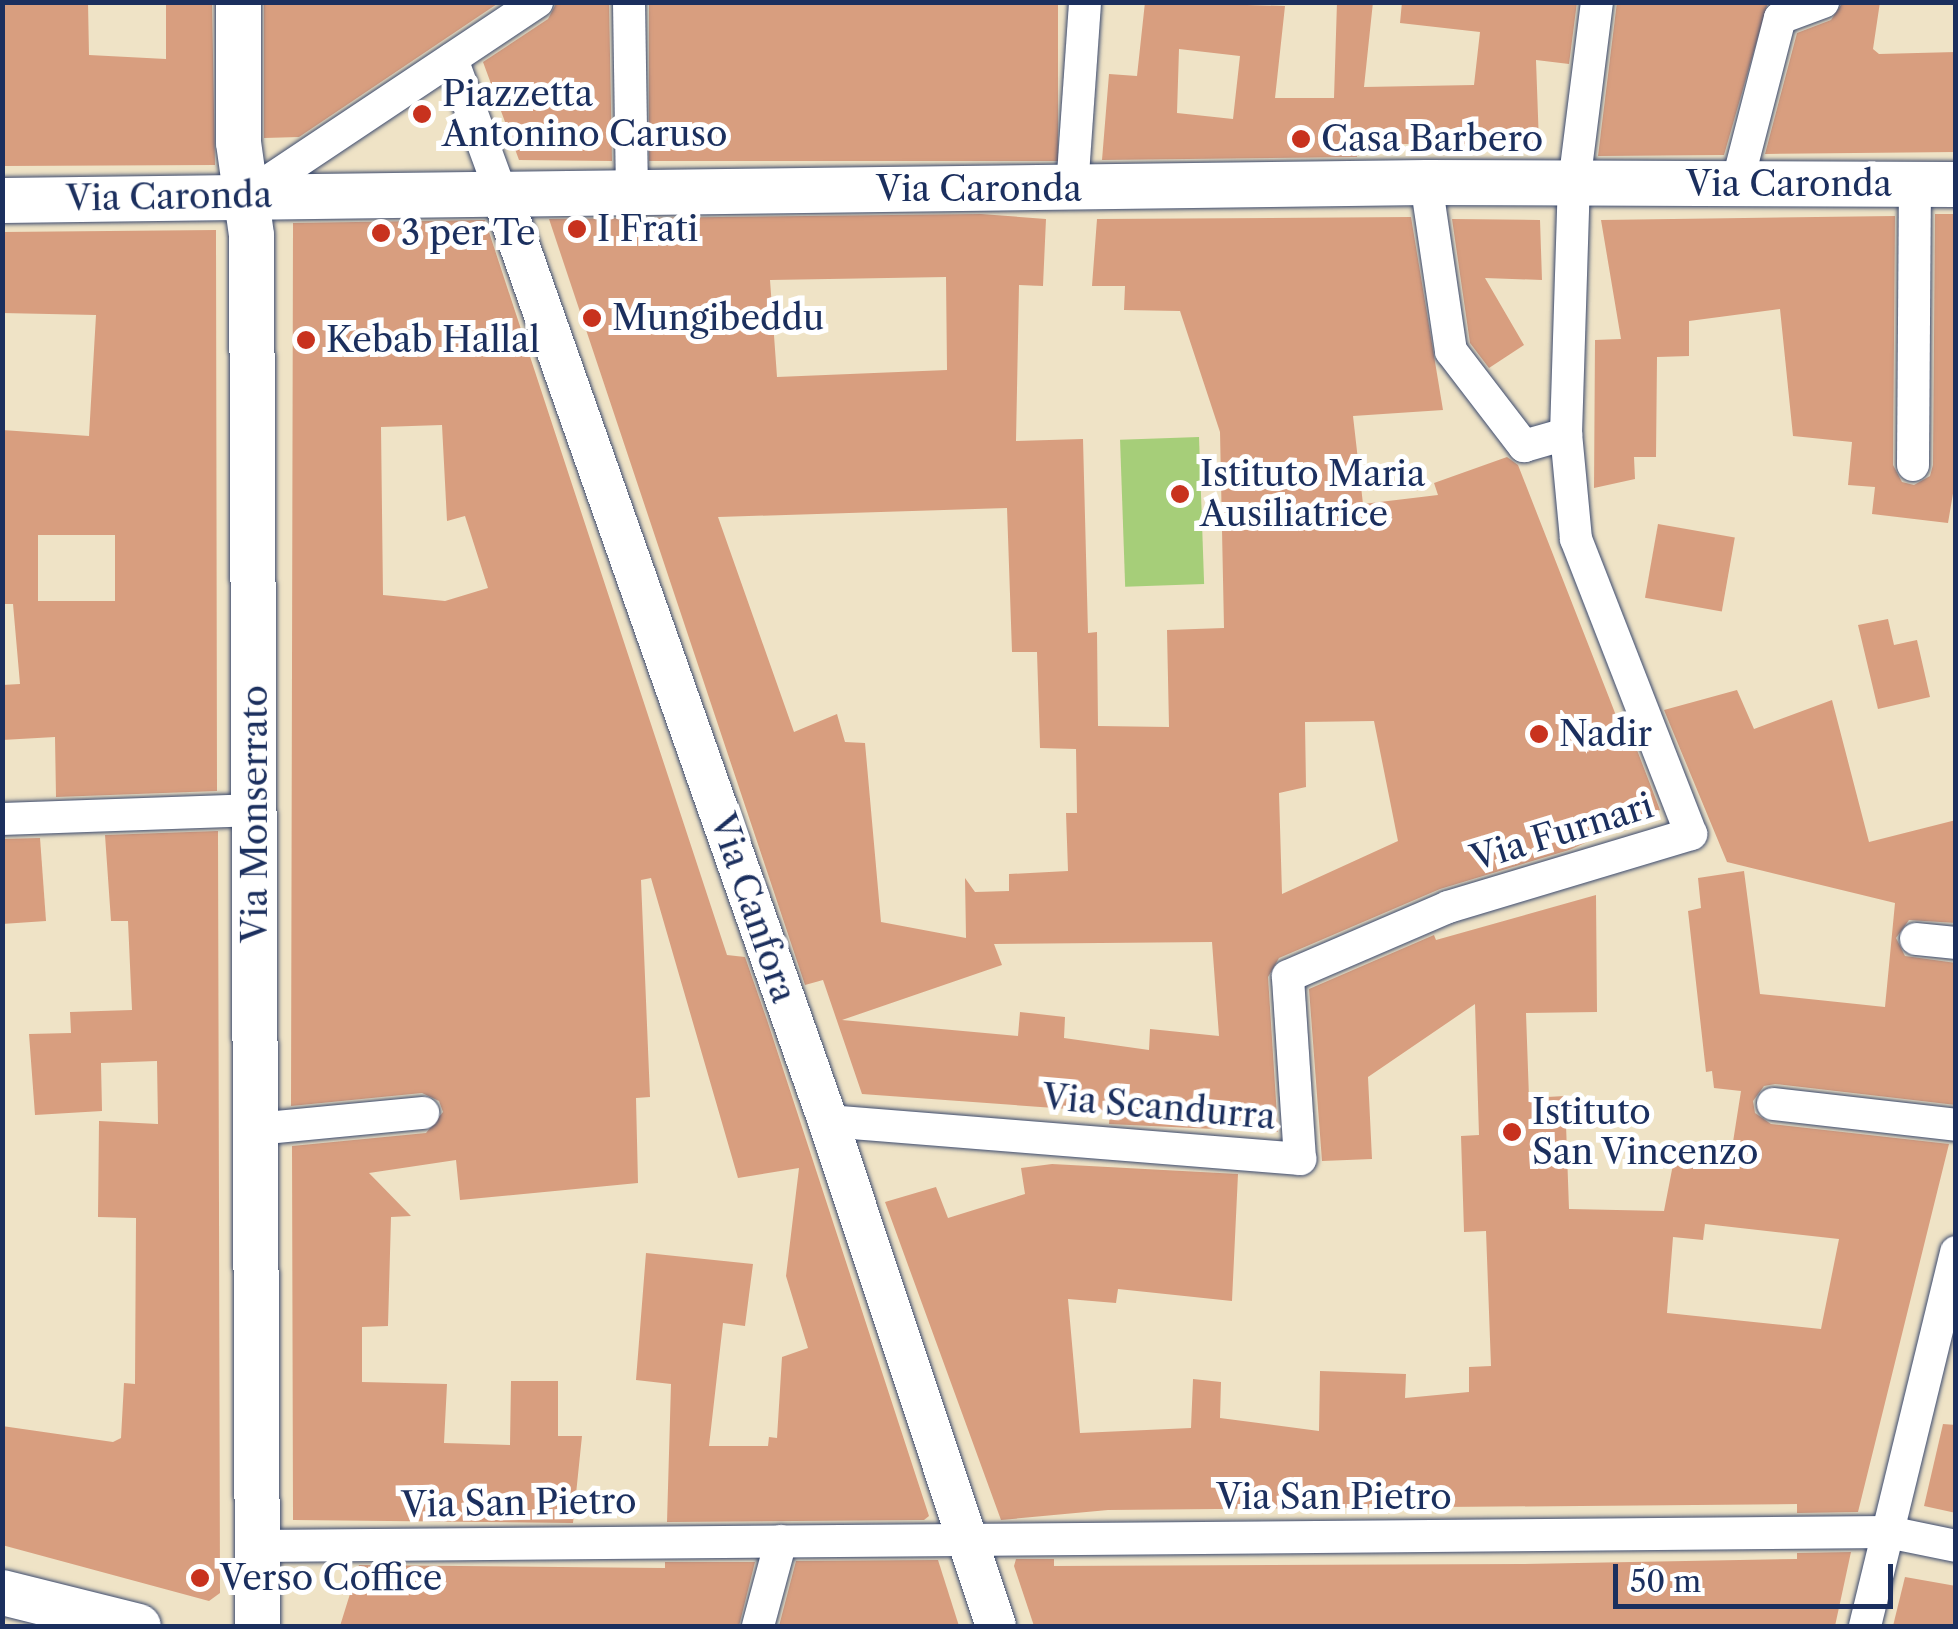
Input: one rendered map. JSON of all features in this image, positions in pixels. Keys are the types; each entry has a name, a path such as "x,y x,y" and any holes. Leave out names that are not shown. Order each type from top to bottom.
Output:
{"main road":[{"name":"Via Monserrato","path":"238,2 238,142 246,196 255,810 257,1626"},
{"name":"Via Caronda","path":"2,200 1426,182 1935,184"},
{"path":"28,1607 138,1626"}],"street":[{"path":"246,196 537,2"},
{"path":"630,2 632,191"},
{"path":"1072,188 1085,2"},
{"name":"Via Furnari","path":"1288,976 1448,907 1691,834 1576,538 1566,434 1574,184 1597,2"},
{"path":"1737,184 1780,18 1823,2"},
{"path":"452,59 501,193"},
{"path":"1426,182 1451,351 1524,446 1566,434"},
{"path":"1913,464 1935,184"},
{"name":"Via Canfora","path":"501,193 828,1120 996,1626"},
{"path":"2,819 255,810"},
{"path":"1916,939 1956,943"},
{"name":"Via Scandurra","path":"828,1120 1300,1159 1288,976"},
{"path":"1773,1104 1956,1125"},
{"path":"256,1128 423,1113"},
{"path":"1865,1626 1956,1252"},
{"name":"Via San Pietro","path":"257,1546 1888,1532 1956,1546"},
{"path":"758,1626 781,1541"}],"green space":[{"path":"1199,437 1204,584 1125,587 1120,440"}],"building":[{"path":"2,2 88,2 89,55 166,59 166,2 212,2 215,165 2,166"},
{"path":"264,2 500,2 299,137 264,138"},
{"path":"557,2 609,2 612,161 519,160 483,62 548,19"},
{"path":"649,2 1058,2 1058,161 649,161"},
{"path":"1145,2 1285,6 1275,98 1334,98 1337,2 1373,2 1364,87 1474,85 1480,32 1400,23 1402,2 1577,2 1569,64 1536,60 1539,144 1358,144 1357,157 1102,160 1109,74 1137,76","holes":["1179,49 1240,56 1233,119 1177,113"]},
{"path":"1617,2 1768,2 1724,155 1598,156"},
{"path":"1843,2 1880,2 1873,49 1879,54 1956,52 1956,152 1765,154 1797,33 1831,20"},
{"path":"981,214 1046,219 1043,286 1019,285 1016,441 1083,439 1088,633 1097,632 1098,726 1169,727 1167,630 1224,628 1220,432 1180,311 1124,310 1125,286 1092,286 1097,219 1411,217 1443,410 1353,416 1363,504 1438,495 1434,483 1507,457 1518,465 1620,726 1627,724 1660,810 1569,850 1440,889 1279,958 1268,977 1278,1132 1109,1124 1110,1112 862,1094 823,980 805,985 549,219","holes":["946,277 947,370 777,377 770,280","1007,508 1012,652 1037,652 1040,748 1076,749 1077,813 1066,813 1068,871 1009,874 1009,891 975,892 965,878 966,938 881,922 865,743 845,742 837,714 794,732 718,517","1374,721 1398,841 1282,894 1279,793 1306,787 1305,722","1212,942 1219,1036 1150,1029 1149,1050 1064,1038 1065,1017 1020,1012 1018,1036 842,1020 1002,965 994,944"]},
{"path":"1935,214 1956,214 1956,476 1948,523 1872,514 1875,487 1848,485 1852,442 1793,436 1780,309 1689,321 1689,356 1657,357 1656,457 1634,457 1635,479 1594,488 1595,340 1621,339 1601,220 1895,216 1893,465 1902,482 1914,485 1930,476 1933,465"},
{"path":"1452,219 1540,220 1542,280 1485,278 1524,345 1489,368 1470,343"},
{"path":"485,220 727,955 745,957 767,1020 929,1516 924,1520 667,1522 671,1384 636,1380 646,1253 753,1264 745,1326 723,1323 709,1446 768,1446 769,1437 777,1438 782,1357 808,1348 786,1276 799,1168 738,1178 651,878 641,880 650,1097 636,1098 638,1183 460,1200 456,1160 369,1173 411,1216 391,1217 388,1326 362,1327 362,1382 447,1384 444,1443 510,1445 511,1381 558,1381 558,1436 582,1436 573,1523 293,1520 292,1146 426,1133 443,1112 439,1101 422,1093 291,1106 293,223","holes":["442,425 447,521 465,516 488,588 445,601 383,595 381,427"]},
{"path":"216,230 217,791 56,797 55,737 2,740 2,685 20,684 13,604 2,604 2,430 89,436 96,315 2,313 2,232","holes":["38,535 115,535 115,601 38,601"]},
{"path":"1658,524 1735,538 1722,611 1645,598"},
{"path":"1888,619 1894,645 1917,640 1930,697 1878,709 1858,625"},
{"path":"1737,690 1754,729 1832,700 1869,842 1956,820 1956,923 1909,920 1896,938 1905,956 1956,963 1956,1105 1775,1084 1764,1086 1753,1101 1755,1113 1771,1124 1949,1144 1858,1512 1797,1513 1797,1504 1108,1510 1001,1520 885,1202 936,1187 948,1218 1025,1194 1021,1168 1052,1164 1238,1174 1232,1301 1118,1289 1116,1303 1068,1299 1080,1433 1191,1428 1193,1379 1221,1382 1220,1418 1319,1431 1320,1371 1406,1374 1405,1398 1469,1392 1469,1367 1491,1366 1486,1231 1464,1232 1461,1136 1479,1135 1475,1004 1368,1077 1372,1159 1322,1161 1309,989 1434,935 1436,940 1596,895 1597,1012 1526,1013 1529,1098 1565,1096 1569,1209 1664,1211 1675,1154 1730,1161 1741,1091 1714,1088 1712,1071 1706,1072 1688,911 1701,908 1698,878 1744,871 1760,994 1885,1007 1895,903 1727,862 1664,710","holes":["1705,1224 1839,1239 1821,1329 1667,1313 1673,1237 1703,1240"]},
{"path":"218,831 220,1593 209,1601 2,1545 2,1426 113,1442 121,1438 124,1383 135,1384 136,1218 98,1217 99,1121 158,1124 157,1061 101,1063 102,1111 35,1115 29,1034 71,1033 70,1012 132,1010 128,921 111,921 105,835"},
{"path":"40,838 46,921 2,924 2,839"},
{"path":"1943,1424 1956,1425 1956,1513 1924,1506"},
{"path":"1851,1552 1835,1626 1034,1626 1014,1566 1016,1559 1054,1559 1054,1566 1522,1564 1797,1559 1797,1553"},
{"path":"938,1560 959,1626 779,1626 796,1561"},
{"path":"665,1562 755,1562 739,1626 340,1626 359,1565 665,1568"},
{"path":"1905,1577 1956,1586 1956,1626 1893,1626"}],"place":[{"name":"Piazzetta Antonino Caruso","path":"422,114"},
{"name":"Casa Barbero","path":"1301,139"},
{"name":"I Frati","path":"577,229"},
{"name":"3 per Te","path":"381,233"},
{"name":"Mungibeddu","path":"592,318"},
{"name":"Kebab Hallal","path":"306,340"},
{"name":"Istituto Maria Ausiliatrice","path":"1180,494"},
{"name":"Nadir","path":"1539,734"},
{"name":"Istituto San Vincenzo","path":"1512,1132"},
{"name":"Verso Coffice","path":"200,1578"}]}
